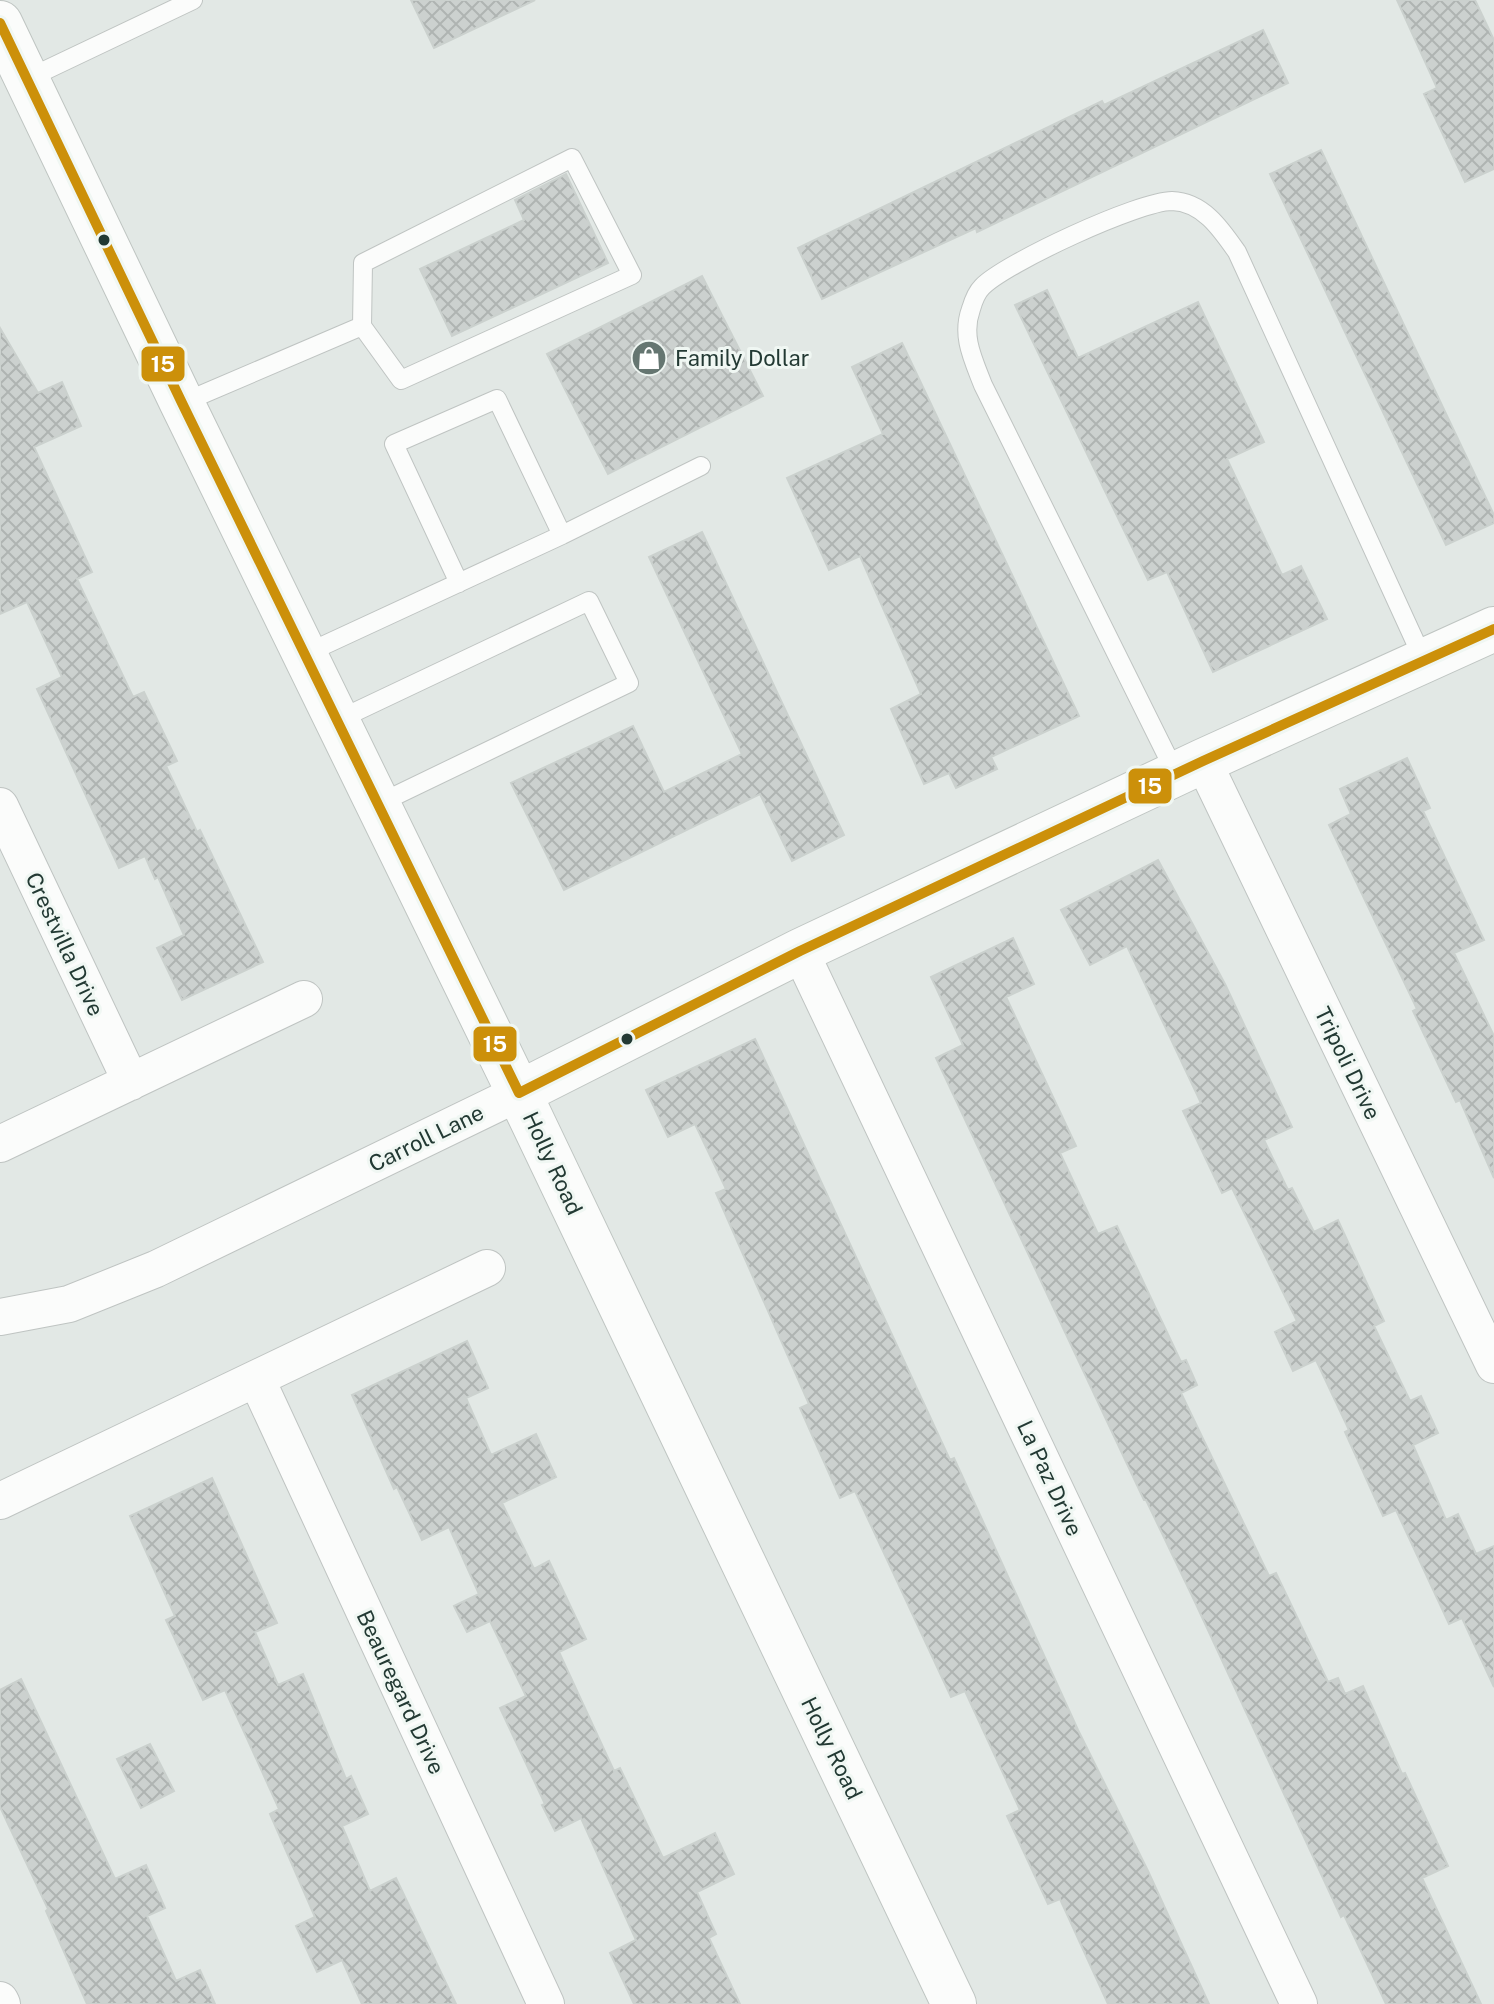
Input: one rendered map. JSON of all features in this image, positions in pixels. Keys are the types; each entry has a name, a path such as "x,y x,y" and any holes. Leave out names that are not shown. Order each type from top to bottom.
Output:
{"main road":[{"name":"Holly Road","path":"0,23 519,1093 954,2004"},
{"name":"Carroll Lane","path":"519,1093 800,951 1494,629"}],"street":[{"name":"Tripoli Drive","path":"1189,768 1494,1365"},
{"name":"Crestvilla Drive","path":"0,806 131,1082"},
{"name":"La Paz Drive","path":"800,951 1299,2004"},
{"path":"0,1144 304,999"},
{"name":"Carroll Lane","path":"0,1317 69,1304 156,1269 519,1093"},
{"path":"0,1501 487,1268"},
{"name":"Beauregard Drive","path":"257,1380 546,2004"}],"lane":[{"path":"27,79 193,0"},
{"path":"572,158 632,275 401,380 362,326 363,263 572,158"},
{"path":"1189,768 983,385 969,349 965,328 971,306 981,288 1012,265 1077,234 1130,210 1172,201 1198,208 1217,223 1237,252 1424,661"},
{"path":"182,403 362,326"},
{"path":"459,583 394,444 497,399 562,535"},
{"path":"305,654 562,535 701,466"},
{"path":"338,720 589,601 629,683 378,804"}],"building":[{"path":"411,0 535,0 434,48"},
{"path":"1397,0 1475,0 1494,40 1494,169 1465,182 1424,94 1437,88"},
{"path":"1263,30 1288,83 977,232 976,228 822,299 798,248 1102,101 1104,105"},
{"path":"1321,150 1494,515 1494,523 1446,545 1270,174"},
{"path":"566,174 608,263 452,336 420,269 524,220 515,200"},
{"path":"702,276 763,396 608,474 547,354"},
{"path":"1047,290 1078,358 1198,302 1264,442 1227,459 1282,575 1301,566 1327,619 1213,672 1167,572 1148,580 1015,305"},
{"path":"0,328 38,393 62,382 81,426 34,447 92,572 77,579 133,697 144,692 177,761 166,766 263,962 182,1000 157,948 184,935 158,877 155,879 145,856 119,868 37,689 62,677 27,602 0,614"},
{"path":"902,343 1079,716 991,757 997,769 956,788 949,773 924,784 891,709 921,694 860,556 829,570 787,478 883,434 852,367"},
{"path":"702,532 844,835 792,861 760,794 564,890 511,783 633,726 664,792 742,754 649,557"},
{"path":"1407,758 1430,808 1423,811 1484,940 1454,953 1494,1036 1494,1178 1460,1100 1456,1102 1413,1011 1417,1009 1329,825 1351,814 1340,789"},
{"path":"1158,860 1225,984 1292,1127 1264,1140 1288,1190 1292,1188 1314,1232 1338,1220 1384,1321 1374,1326 1410,1401 1421,1396 1438,1433 1413,1445 1446,1520 1458,1514 1476,1554 1494,1546 1494,1687 1462,1618 1449,1624 1396,1510 1383,1516 1345,1432 1349,1430 1316,1360 1293,1371 1275,1332 1297,1321 1232,1188 1222,1193 1183,1111 1201,1103 1127,946 1090,965 1061,910"},
{"path":"1013,938 1034,984 1006,997 1076,1146 1060,1153 1098,1234 1117,1226 1181,1362 1186,1360 1197,1385 1181,1393 1269,1576 1276,1573 1328,1682 1338,1678 1345,1694 1363,1686 1448,1866 1422,1878 1481,2004 1386,2004 1344,1915 1341,1917 936,1058 963,1045 931,977"},
{"path":"755,1039 950,1460 954,1458 1078,1730 1209,2004 1108,2004 1060,1899 1048,1904 1007,1816 1020,1810 965,1691 951,1697 855,1491 840,1498 800,1408 809,1404 716,1193 726,1189 695,1124 668,1137 646,1090"},
{"path":"467,1341 488,1388 466,1398 491,1455 536,1434 556,1477 502,1503 534,1569 549,1561 586,1639 559,1652 614,1771 620,1768 663,1858 715,1833 734,1874 697,1892 716,1934 709,1938 740,2004 634,2004 610,1953 636,1940 581,1818 555,1831 542,1805 545,1804 500,1708 526,1696 490,1621 467,1632 454,1606 479,1594 449,1527 422,1540 397,1487 394,1489 352,1395"},
{"path":"212,1478 277,1623 255,1632 278,1685 303,1674 346,1779 351,1776 368,1814 342,1826 370,1891 396,1878 456,2004 362,2004 342,1960 317,1972 296,1926 315,1917 270,1814 279,1809 225,1690 203,1700 166,1620 175,1616 130,1516"},
{"path":"21,1679 115,1879 146,1865 165,1908 147,1916 176,1981 200,1970 215,2004 87,2004 46,1911 48,1909 0,1807 0,1690"},
{"path":"150,1744 174,1791 141,1808 117,1759"}],"transit line":[{"name":"15","path":"0,23 519,1093 800,951 1203,761 1494,629"}],"place":[{"name":"Family Dollar","path":"649,358"}]}
